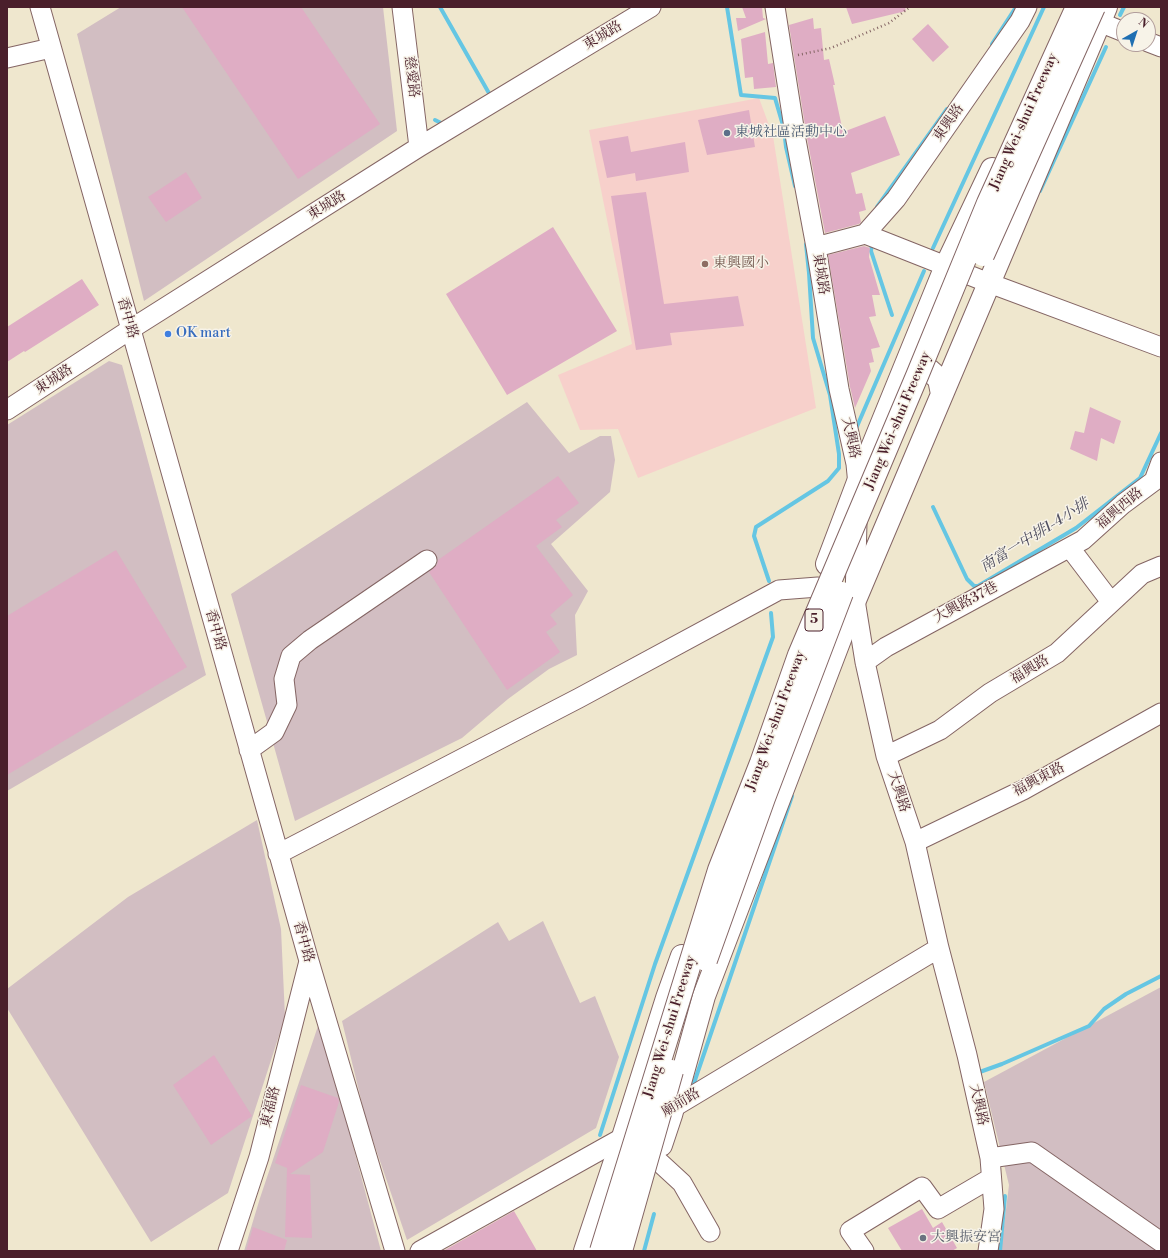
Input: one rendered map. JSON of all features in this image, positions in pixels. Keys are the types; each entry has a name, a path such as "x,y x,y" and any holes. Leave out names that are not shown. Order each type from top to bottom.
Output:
{"main road":[{"path":"585,1251 667,998 774,701 858,482 946,266 1068,7"},
{"name":"Jiang Wei-shui Freeway","path":"601,1251 719,870 761,763 799,655 917,376 988,203 1077,7"},
{"path":"627,1251 673,1108 704,996 855,600 989,283 1100,12"},
{"name":"Jiang Wei-shui Freeway","path":"621,1251 692,1000 764,798 836,606 992,232 1100,12"},
{"path":"902,376 916,370 929,370 939,379 942,394"},
{"path":"774,701 779,718 786,726 796,726 810,718"}],"street":[{"name":"香中路","path":"40,7 278,854 395,1251"},
{"name":"慈愛路","path":"402,7 419,147"},
{"name":"東城路","path":"7,410 131,329 419,147 651,7"},
{"name":"東城路","path":"775,7 796,140 829,328"},
{"name":"東興路","path":"865,234 896,199 1020,21 1027,7"},
{"path":"1100,12 1116,25"},
{"path":"7,58 52,48"},
{"path":"816,248 865,234 989,283 1161,347"},
{"name":"大興路","path":"829,328 839,389 856,464 858,482 855,600 865,662 886,756 915,842 939,948 967,1055 990,1158 994,1208 988,1251"},
{"name":"福興西路","path":"1070,548 1083,540 1123,504 1154,481 1161,462"},
{"path":"1070,548 1111,602"},
{"name":"大興路37巷","path":"865,662 886,646 1070,548"},
{"path":"249,750 274,732 286,705 284,679 291,656 310,640 427,560"},
{"name":"福興路","path":"886,756 940,730 990,694 1057,653 1142,574 1161,566"},
{"path":"278,854 572,702 779,590 818,587"},
{"name":"福興東路","path":"915,842 1023,790 1161,713"},
{"name":"廟前路","path":"420,1251 673,1108 939,948"},
{"name":"東福路","path":"228,1251 259,1157 309,962"},
{"path":"990,1158 1032,1152 1161,1242"},
{"path":"657,1160 682,1183 710,1232"},
{"path":"864,1251 850,1231 922,1187 938,1209 991,1178"}],"path":[{"path":"783,58 832,48 889,23 910,7"}],"shaded area":[{"path":"121,7 383,7 397,131 144,301 77,34"},
{"name":"東興國小","path":"759,98 773,136 816,408 638,478 618,429 580,430 558,375 632,344 589,130"},
{"path":"109,361 122,365 206,675 7,791 7,425"},
{"path":"527,402 569,453 600,436 611,436 615,460 610,492 551,544 588,591 575,615 577,655 549,669 508,699 462,738 295,821 231,594"},
{"path":"257,820 281,929 285,1017 228,1193 151,1242 7,1008 7,989 128,897"},
{"path":"543,921 580,1003 595,996 619,1057 596,1128 407,1240 366,1120 342,1021 498,922 509,941"},
{"path":"1161,987 1161,1251 1001,1251 1009,1185 984,1082"},
{"path":"318,1026 344,1112 381,1251 244,1251 260,1198"}],"building":[{"path":"182,7 301,7 380,124 298,179"},
{"path":"742,7 762,7 763,18 766,19 738,31 736,18 746,18"},
{"path":"846,7 905,7 906,11 852,24"},
{"path":"813,18 814,29 821,28 824,60 829,59 843,132 885,116 900,155 851,173 856,194 862,193 866,210 859,212 861,222 859,224 825,233 807,138 789,25"},
{"path":"928,24 949,47 933,62 912,39"},
{"path":"765,32 768,64 773,63 776,87 754,89 753,77 745,78 741,39"},
{"name":"東城社區活動中心","path":"749,110 755,147 707,155 698,120"},
{"path":"628,136 631,152 685,142 689,172 636,181 635,173 607,178 599,141"},
{"path":"186,172 202,198 166,222 148,197"},
{"path":"646,192 664,304 738,296 744,326 670,333 672,345 636,350 611,196"},
{"path":"553,227 617,331 507,395 446,294"},
{"path":"864,246 870,248 869,257 880,295 872,295 876,316 869,317 880,347 871,349 874,362 869,363 871,371 855,408 850,387 828,255"},
{"path":"82,279 99,305 7,362 7,327"},
{"path":"1090,407 1121,421 1114,444 1101,438 1097,461 1070,449 1075,431 1084,433"},
{"path":"558,476 579,503 556,520 562,527 536,546 573,595 550,615 557,624 546,632 560,652 507,690 429,572 437,565 438,560"},
{"path":"116,550 187,667 7,775 7,616"},
{"path":"214,1055 252,1116 211,1145 173,1085"},
{"path":"301,1085 338,1098 339,1102 323,1152 290,1174 310,1175 312,1238 285,1237 287,1168 275,1163"},
{"name":"大興振安宮","path":"922,1209 933,1228 942,1222 957,1248 952,1251 902,1251 888,1228"},
{"path":"514,1211 537,1251 443,1251"},
{"path":"253,1227 287,1240 284,1251 246,1251"}],"waterway":[{"path":"440,7 490,95 487,97"},
{"path":"727,7 741,95 775,98 784,129 786,147 795,186"},
{"path":"992,44 1016,7"},
{"path":"933,248 1044,7"},
{"path":"1122,12 1124,7"},
{"path":"1040,191 1106,47"},
{"path":"877,207 947,109"},
{"path":"435,120 443,124 445,122"},
{"path":"872,243 871,251 892,315"},
{"path":"769,581 754,536 756,527 828,481 839,468 839,454 830,395 813,338 806,244"},
{"path":"855,431 924,271"},
{"name":"南富一中排1-4小排","path":"933,507 967,579 974,586 978,586 1076,528 1140,478 1161,433"},
{"path":"600,1135 655,964 773,637 771,613"},
{"path":"694,1083 792,796"},
{"path":"977,1073 1002,1064 1089,1026 1104,1009 1126,994 1161,976"},
{"path":"1000,1251 1005,1196"},
{"path":"644,1251 654,1214"}],"place":[{"name":"東城社區活動中心","path":"727,133"},
{"name":"東興國小","path":"705,264"},
{"name":"OK mart","path":"168,334"},
{"name":"大興振安宮","path":"923,1238"}]}
